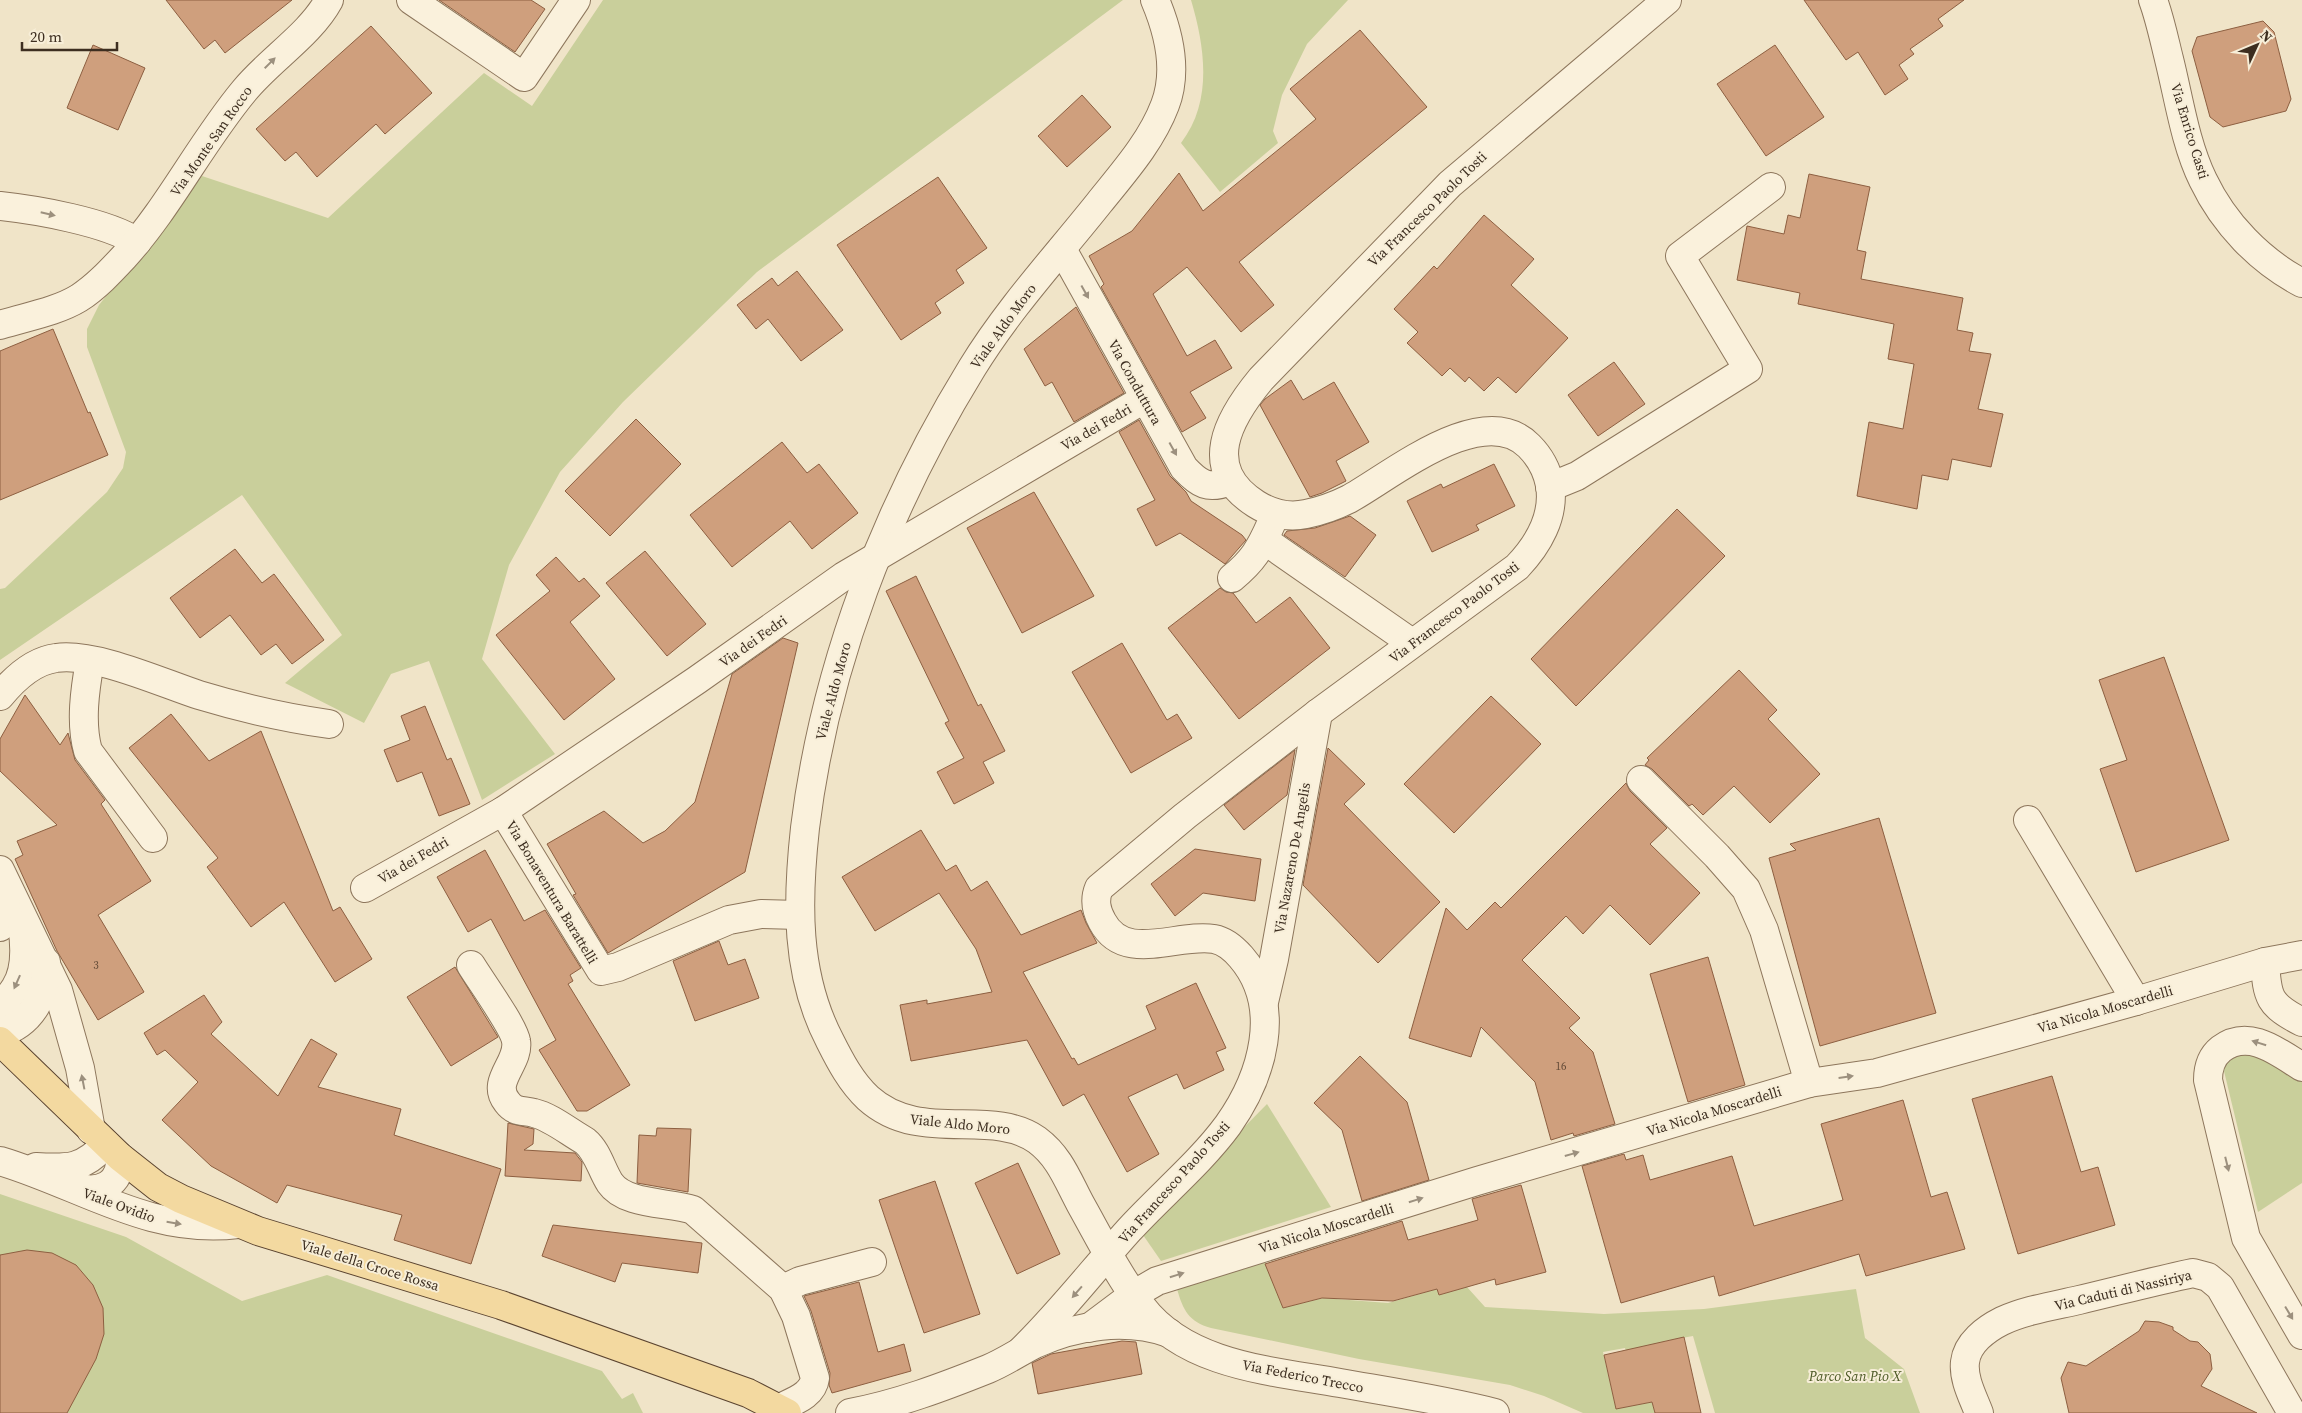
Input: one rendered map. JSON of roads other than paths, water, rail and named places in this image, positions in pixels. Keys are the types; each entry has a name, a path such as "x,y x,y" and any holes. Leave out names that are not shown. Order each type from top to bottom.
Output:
{"main road":[{"name":"Viale della Croce Rossa","path":"0,1040 106,1144 158,1187 198,1207 238,1224 501,1305 748,1393 783,1410"}],"street":[{"name":"Via Monte San Rocco","path":"0,325 78,298 102,280 137,242 170,199 245,90 318,15 329,0"},
{"path":"411,0 524,77 576,0"},
{"name":"Viale Aldo Moro","path":"1133,1295 1058,1161 1040,1143 1018,1131 995,1126 914,1121 883,1109 861,1090 838,1057 816,1010 804,966 799,915 800,878 808,804 824,719 847,637 878,555 924,452 974,365 1009,314 1132,160 1148,138 1167,101 1172,66 1169,42 1155,0"},
{"name":"Via Francesco Paolo Tosti","path":"1021,1351 1062,1309 1134,1225 1214,1141 1238,1110 1250,1086 1262,1053 1266,1026 1264,1002 1252,972 1245,961 1222,941 1202,938 1141,945 1126,942 1113,935 1098,913 1097,894 1102,884 1318,713 1504,578 1525,558 1542,532 1549,508 1550,487 1544,468 1536,453 1521,438 1495,431 1470,433 1442,444 1334,506 1305,515 1275,514 1246,497 1230,481 1225,458 1227,432 1239,407 1260,379 1450,184 1667,0"},
{"name":"Via Enrico Casti","path":"2153,0 2202,180 2216,204 2245,241 2269,263 2302,284"},
{"path":"1550,487 1577,476 1748,369 1680,256 1771,187"},
{"path":"0,206 44,213 112,229 137,242"},
{"name":"Via Conduttura","path":"1062,250 1180,462 1190,474 1202,483 1212,487 1230,481"},
{"name":"Via dei Fedri","path":"365,888 503,812 697,680 829,586 878,555 1144,398"},
{"path":"1232,578 1250,563 1264,540 1275,514"},
{"path":"1264,540 1412,644"},
{"path":"0,696 30,668 45,661 64,657 129,670 230,704 283,717 329,724"},
{"path":"90,661 84,733 88,751 153,838"},
{"name":"Via Nazareno De Angelis","path":"1264,1002 1274,960 1318,713"},
{"path":"1641,780 1717,856 1746,889 1764,930 1808,1083"},
{"name":"Via Bonaventura Barattelli","path":"503,812 601,972 618,967 653,950 729,920 761,914 799,915"},
{"path":"2028,820 2136,1001"},
{"path":"0,1007 20,979 24,940 11,923 3,877"},
{"path":"11,923 46,962 58,990 82,1076 106,1144"},
{"name":"Via Nicola Moscardelli","path":"1133,1295 1169,1277 1478,1181 1808,1083 1876,1073 2136,1001 2265,962 2302,955"},
{"path":"0,1032 16,1027 33,1010 44,989 47,975 46,962"},
{"path":"2265,962 2267,990 2270,997 2286,1014 2302,1022"},
{"path":"471,965 516,1041 514,1058 502,1081 504,1097 508,1104 518,1111 540,1115 585,1141 594,1150 611,1185 625,1196 693,1210 783,1288 796,1316 815,1378 812,1388 806,1395 783,1410"},
{"path":"2302,1067 2268,1046 2250,1040 2233,1042 2216,1053 2211,1061 2208,1075 2212,1100 2246,1238 2302,1335"},
{"name":"Viale Ovidio","path":"106,1144 118,1172 110,1183 102,1189 84,1190 7,1163 54,1168 74,1167 89,1160 106,1144"},
{"name":"Viale Ovidio","path":"62,1183 113,1205 160,1221 203,1226 238,1224"},
{"path":"783,1288 800,1281 872,1262"},
{"name":"Via Caduti di Nassiriya","path":"1978,1413 1965,1374 1965,1362 1976,1340 2000,1322 2027,1312 2194,1273 2208,1276 2226,1294 2292,1413"},
{"name":"Via Francesco Paolo Tosti","path":"1089,1328 1133,1295"},
{"name":"Via Federico Trecco","path":"1133,1295 1149,1316 1170,1333 1200,1350 1231,1362 1495,1413"},
{"name":"Via Francesco Paolo Tosti","path":"850,1413 885,1406 906,1405 988,1369 1049,1338 1089,1328 1136,1324 1170,1333"}],"park label":[{"name":"Parco San Pio X","path":"1855,1376"}]}
